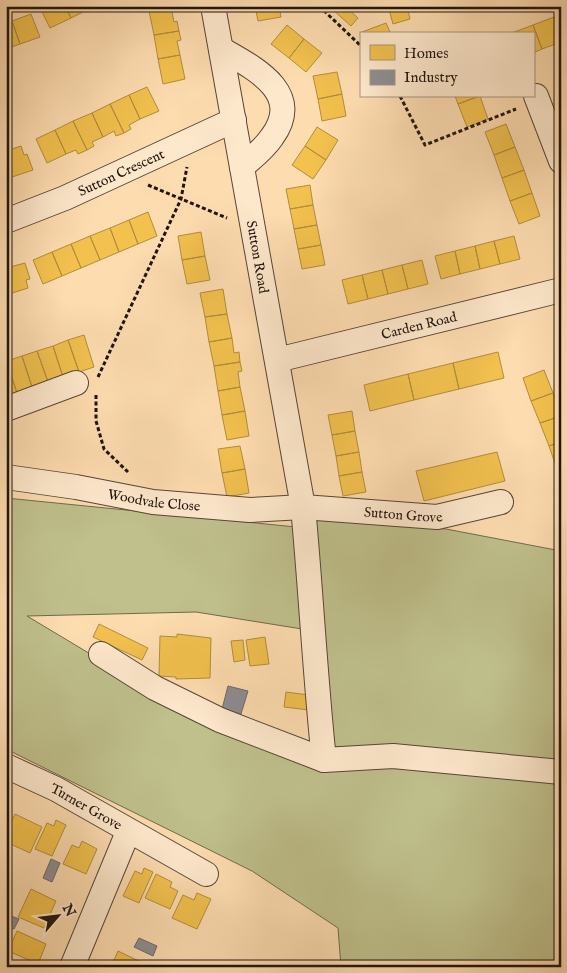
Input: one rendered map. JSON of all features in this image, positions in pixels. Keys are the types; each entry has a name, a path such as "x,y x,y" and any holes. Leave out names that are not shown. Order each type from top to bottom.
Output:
{"street":[{"name":"Sutton Road","path":"213,6 303,507 316,690 324,760"},
{"path":"221,49 268,78 279,97 280,119 272,139 242,168"},
{"path":"537,98 561,161"},
{"name":"Sutton Crescent","path":"6,221 65,198 234,120"},
{"name":"Carden Road","path":"277,360 561,290"},
{"path":"6,409 89,384"},
{"name":"Woodvale Close","path":"6,477 186,506 250,510 303,507"},
{"name":"Sutton Grove","path":"303,507 437,517 501,502"},
{"path":"101,654 155,688 220,720 324,760 392,756 561,772"},
{"name":"Turner Grove","path":"6,766 56,789 128,832 206,874"},
{"path":"72,967 128,832"}],"path":[{"path":"320,6 360,45"},
{"path":"401,98 425,144 537,98"},
{"path":"129,473 104,449 89,384 181,199 192,139"},
{"path":"120,172 254,230"}],"green space":[{"path":"6,498 296,527 302,629 196,612 27,616 187,712 388,765 561,781 561,967 341,967 338,928 252,871 6,749"},
{"path":"316,520 446,529 561,551 561,765 401,748 332,747"}],"building: Homes":[{"path":"39,6 65,6 71,18 50,28"},
{"path":"65,6 91,6 91,8 71,18"},
{"path":"148,6 171,6 171,7 149,11"},
{"path":"255,6 279,6 281,17 258,21"},
{"path":"335,6 345,6 358,18 351,26 332,9"},
{"path":"388,6 407,6 410,19 393,24"},
{"path":"171,7 174,22 177,21 179,31 154,35 149,11"},
{"path":"31,14 40,37 20,44 12,21"},
{"path":"554,17 558,26 561,25 561,42 542,49 533,25"},
{"path":"12,21 20,44 6,49 6,23"},
{"path":"386,23 390,32 362,32"},
{"path":"287,25 304,39 289,58 271,44"},
{"path":"533,25 542,49 534,53 534,32 514,32"},
{"path":"179,31 181,40 177,41 180,55 158,59 154,35"},
{"path":"304,39 322,53 306,72 289,58"},
{"path":"180,55 185,79 163,84 158,59"},
{"path":"337,72 342,94 318,99 313,76"},
{"path":"147,87 159,111 140,119 129,95"},
{"path":"342,94 346,116 322,121 318,99"},
{"path":"129,95 140,119 129,125 131,129 124,133 110,104"},
{"path":"456,98 474,98 458,104"},
{"path":"474,98 481,98 488,119 467,127 458,104"},
{"path":"110,104 124,133 116,136 114,131 103,137 92,113"},
{"path":"92,113 103,137 92,142 94,146 87,150 73,121"},
{"path":"73,121 87,150 78,154 76,150 66,154 55,130"},
{"path":"506,124 515,147 494,155 485,132"},
{"path":"317,127 338,140 326,160 305,146"},
{"path":"55,130 66,154 47,163 36,139"},
{"path":"21,146 24,155 27,154 33,170 6,179 6,151"},
{"path":"305,146 326,160 313,179 292,165"},
{"path":"515,147 524,170 502,178 494,155"},
{"path":"524,170 532,193 510,201 502,178"},
{"path":"310,185 313,205 290,209 286,189"},
{"path":"532,193 540,216 519,224 510,201"},
{"path":"313,205 317,225 294,229 290,209"},
{"path":"148,212 157,236 138,244 129,220"},
{"path":"129,220 138,244 119,252 110,228"},
{"path":"317,225 321,245 298,249 294,229"},
{"path":"110,228 119,252 100,260 90,236"},
{"path":"201,232 205,256 182,260 178,236"},
{"path":"90,236 100,260 81,268 71,244"},
{"path":"514,236 520,259 500,264 494,241"},
{"path":"494,241 500,264 480,269 475,246"},
{"path":"71,244 81,268 62,276 52,252"},
{"path":"321,245 325,265 302,269 298,249"},
{"path":"475,246 480,269 460,274 455,251"},
{"path":"455,251 460,274 441,279 435,256"},
{"path":"52,252 62,276 43,284 33,260"},
{"path":"205,256 210,280 187,284 182,260"},
{"path":"422,260 428,284 408,289 402,265"},
{"path":"25,263 30,279 26,280 28,288 6,295 6,268"},
{"path":"402,265 408,289 388,294 382,270"},
{"path":"382,270 388,294 368,299 362,275"},
{"path":"362,275 368,299 348,304 342,280"},
{"path":"223,289 227,314 205,317 200,293"},
{"path":"227,314 232,338 209,342 205,317"},
{"path":"84,335 94,367 79,372 68,340"},
{"path":"232,338 234,353 239,352 240,362 214,366 209,342"},
{"path":"68,340 79,372 63,377 53,346"},
{"path":"53,346 63,377 48,382 37,351"},
{"path":"37,351 48,382 32,387 22,356"},
{"path":"498,352 504,378 459,389 453,363"},
{"path":"22,356 32,387 17,393 7,361"},
{"path":"6,361 17,393 6,396"},
{"path":"240,362 242,371 238,372 240,387 218,391 214,366"},
{"path":"453,363 459,389 414,400 408,374"},
{"path":"544,370 553,393 531,401 523,378"},
{"path":"408,374 414,400 370,411 364,385"},
{"path":"240,387 245,411 222,415 218,391"},
{"path":"553,393 558,406 560,405 561,416 540,423 531,401"},
{"path":"245,411 249,436 227,440 222,415"},
{"path":"352,411 355,431 332,435 328,415"},
{"path":"561,416 561,442 549,446 540,423"},
{"path":"355,431 359,452 336,456 332,435"},
{"path":"561,442 561,468 557,469 549,446"},
{"path":"240,446 245,469 222,473 218,449"},
{"path":"359,452 362,472 339,476 336,456"},
{"path":"497,452 505,481 424,501 416,471"},
{"path":"245,469 249,493 227,497 222,473"},
{"path":"362,472 366,492 343,496 339,476"},
{"path":"99,624 148,648 142,660 93,637"},
{"path":"177,634 211,638 210,678 176,679 176,677 159,676 160,636 177,637"},
{"path":"265,637 269,664 250,666 246,640"},
{"path":"243,640 245,660 234,662 231,641"},
{"path":"286,692 309,695 309,710 284,707"},
{"path":"15,814 42,827 30,853 6,842 6,833"},
{"path":"56,820 66,825 52,856 35,849 47,823 54,826"},
{"path":"82,841 97,849 86,874 63,864 72,845 79,848"},
{"path":"144,868 153,872 139,903 123,896 135,871 142,874"},
{"path":"156,874 172,882 170,887 178,891 170,909 145,898"},
{"path":"31,889 56,901 44,928 18,917"},
{"path":"197,893 211,899 197,929 172,918 183,895 194,900"},
{"path":"17,931 46,944 38,964 8,951"},
{"path":"118,951 143,963 141,967 111,967"}],"building: Industry":[{"path":"228,686 248,691 241,714 222,709"},
{"path":"51,859 60,863 52,882 43,878"},
{"path":"6,914 19,919 14,929 6,926"},
{"path":"139,938 157,946 153,956 134,947"}]}
